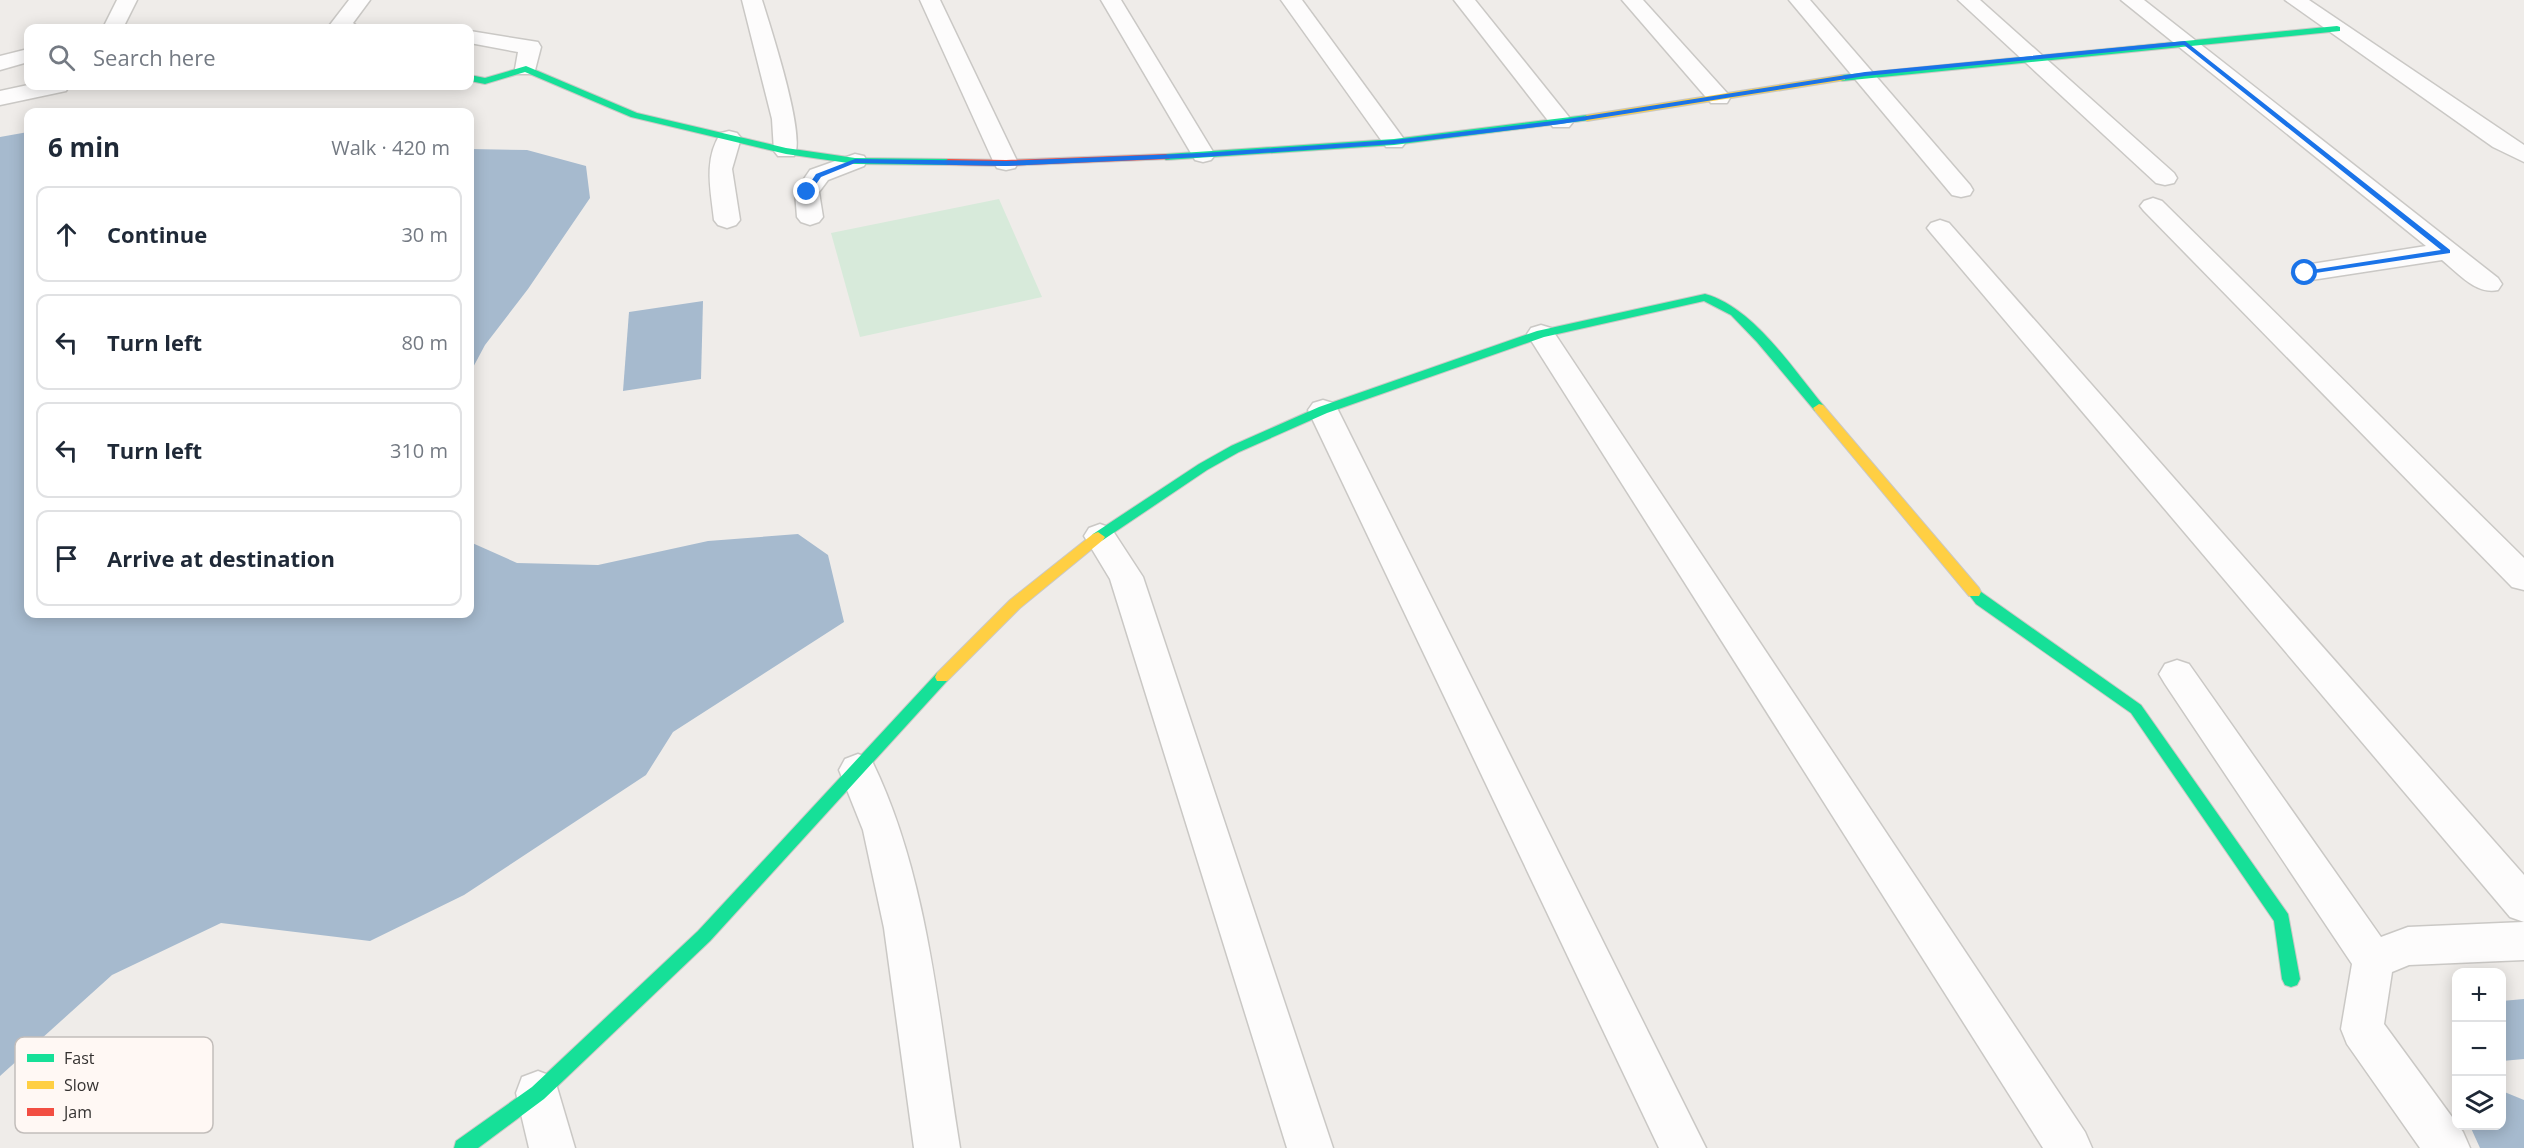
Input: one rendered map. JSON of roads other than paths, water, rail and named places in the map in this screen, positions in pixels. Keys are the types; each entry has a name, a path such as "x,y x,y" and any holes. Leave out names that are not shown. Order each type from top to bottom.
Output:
{"street":[{"path":"115,24 128,0"},
{"path":"342,24 360,0"},
{"path":"752,0 784,119 786,151"},
{"path":"930,0 1006,164"},
{"path":"1111,0 1203,155"},
{"path":"1291,0 1394,142"},
{"path":"1464,0 1561,122"},
{"path":"1632,0 1719,98"},
{"path":"1799,0 1865,74 1961,190"},
{"path":"1968,0 2165,178"},
{"path":"2131,0 2489,284"},
{"path":"2295,0 2524,155"},
{"path":"474,79 485,81 526,69 634,115 786,151 855,161 1006,164 1203,155 1394,142 1561,122 1865,74 2337,29"},
{"path":"474,38 530,47 526,69"},
{"path":"0,63 24,57"},
{"path":"0,98 39,90"},
{"path":"727,220 720,169 729,138"},
{"path":"810,217 807,192 819,175 855,161"},
{"path":"2152,206 2524,578"},
{"path":"1940,228 2524,904"},
{"path":"2305,273 2447,251"},
{"path":"463,1148 538,1093 704,936 926,693 1015,604 1100,536 1203,467 1235,449 1323,410 1541,334 1705,297 1735,313 1761,339 1981,600 2136,709 2282,919 2291,979"},
{"path":"1541,334 2069,1148"},
{"path":"1323,410 1683,1148"},
{"path":"1100,536 1126,577 1310,1148"},
{"path":"2176,674 2373,960 2362,1029 2447,1148"},
{"path":"858,770 882,830 904,928 937,1148"},
{"path":"2373,960 2408,946 2524,941"},
{"path":"538,1093 552,1148"}],"water":[{"path":"24,133 24,618 474,618 474,544 517,563 598,565 708,541 798,534 828,555 844,622 673,732 646,775 464,895 370,941 221,923 112,975 43,1037 15,1037 15,1062 0,1076 0,137"},
{"path":"474,149 527,150 586,166 590,198 528,289 485,345 474,366"},
{"path":"703,301 701,379 623,391 629,312"}],"waterway":[{"path":"2506,1031 2524,1029"},
{"path":"2506,1129 2523,1148"}]}
